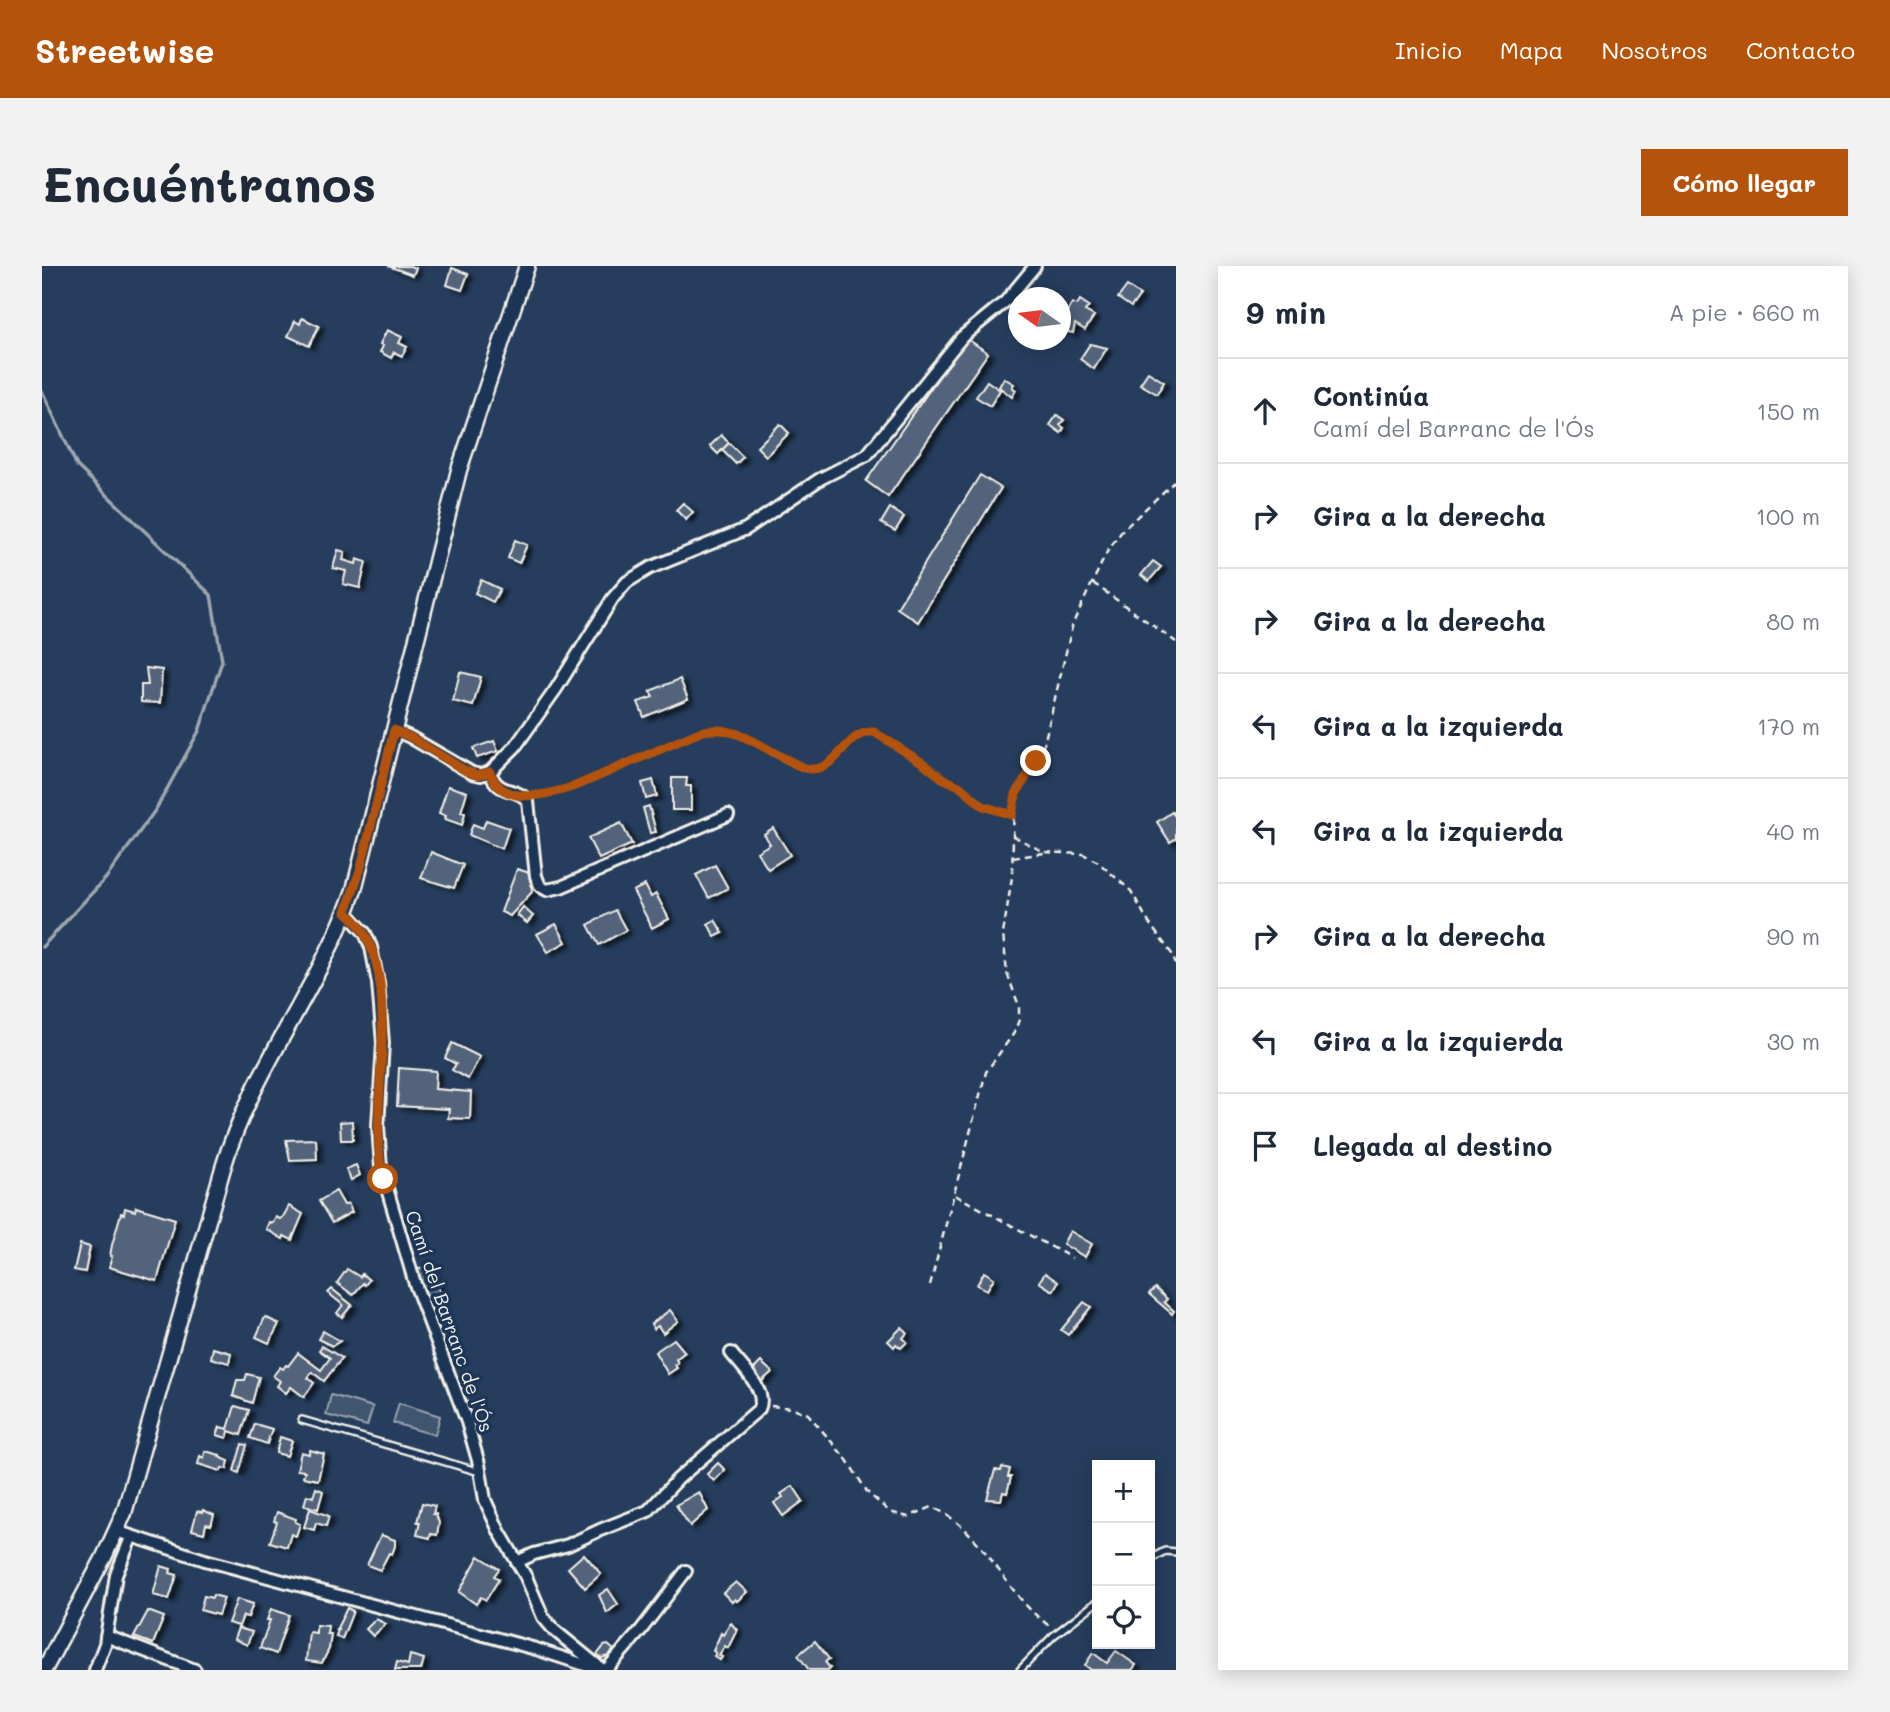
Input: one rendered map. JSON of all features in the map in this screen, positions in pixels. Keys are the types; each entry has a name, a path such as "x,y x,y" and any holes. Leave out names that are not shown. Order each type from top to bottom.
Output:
{"street":[{"path":"44,1670 104,1556 132,1488 235,1131 254,1088 346,912 363,859 459,470 527,266"},
{"path":"394,730 466,771 477,775 490,772 507,757 536,719 612,598 626,582 650,568 746,529 820,479 867,455 962,337 1006,301 1035,266"},
{"path":"490,772 499,787 527,797 531,811 536,876 540,886 547,890 561,887 728,815"},
{"name":"Camí del Barranc de l'Ós","path":"346,912 365,933 371,947 378,983 383,1043 378,1126 381,1168 415,1284 460,1402 481,1472 485,1500 546,1622 603,1670"},
{"path":"517,1562 534,1554 568,1545 648,1511 678,1479 761,1406 762,1397 759,1391 731,1353"},
{"path":"116,1531 131,1538 536,1649 603,1670 634,1639 686,1571"},
{"path":"95,1670 106,1636 116,1576 131,1538"},
{"path":"104,1556 116,1576"},
{"path":"106,1636 195,1670"}],"lane":[{"path":"302,1420 481,1472"},
{"path":"1155,1556 1166,1550 1176,1552"},
{"path":"1020,1670 1060,1630 1092,1606"}],"path":[{"path":"930,1285 986,1072 1014,1034 1019,1020 1019,1006 1006,965 1003,934 1013,858 1012,815 1016,794 1044,744 1071,630 1107,552 1117,537 1176,480"},
{"path":"1093,583 1176,642"},
{"path":"527,797 558,792 578,785 709,729 732,732 809,769 827,765 852,740 862,733 870,732 878,734 942,778 959,786 983,806 1012,815"},
{"path":"1013,836 1044,852"},
{"path":"1013,858 1044,852 1088,856 1110,871 1131,891 1172,954 1176,965"},
{"path":"954,1194 1072,1258"},
{"path":"761,1406 793,1408 808,1414 847,1461 869,1493 890,1512 908,1517 932,1507 951,1519 981,1546 1035,1613 1047,1624 1060,1630"}],"shaded area":[{"path":"331,1395 373,1407 367,1426 326,1415"},
{"path":"399,1403 440,1416 435,1435 393,1423"}],"building":[{"path":"388,266 410,266 416,268 413,275"},
{"path":"452,268 468,274 462,290 447,285"},
{"path":"1127,286 1140,295 1131,307 1118,298"},
{"path":"1080,300 1089,306 1085,311 1094,316 1085,330 1075,324 1073,333 1071,305 1077,305"},
{"path":"302,318 319,326 309,346 288,336 295,321 300,324"},
{"path":"387,330 402,337 399,343 407,347 402,356 394,352 391,358 380,352 383,346 380,344"},
{"path":"966,338 988,353 888,497 866,481"},
{"path":"1090,344 1107,348 1094,369 1080,359"},
{"path":"1148,372 1164,382 1157,394 1140,384"},
{"path":"1004,378 1014,384 1012,387 1016,390 1012,397 999,387"},
{"path":"987,381 1000,390 990,406 976,397"},
{"path":"1057,415 1064,420 1060,425 1064,428 1061,433 1050,425"},
{"path":"780,424 789,433 766,456 757,447"},
{"path":"721,435 729,443 718,454 710,446"},
{"path":"729,443 743,457 736,464 722,450"},
{"path":"980,475 1001,488 918,622 897,608"},
{"path":"683,503 693,512 686,520 676,510"},
{"path":"890,508 904,517 895,531 881,523"},
{"path":"515,540 527,545 519,563 508,558"},
{"path":"338,550 345,552 343,560 356,564 357,559 366,562 360,588 343,584 346,571 333,568"},
{"path":"1153,561 1161,567 1149,581 1141,575"},
{"path":"481,580 500,589 493,602 475,593"},
{"path":"146,668 162,670 160,703 141,702 141,685 148,685"},
{"path":"460,672 481,677 473,706 453,701"},
{"path":"680,679 688,699 644,717 638,702 653,697 650,691"},
{"path":"494,741 498,751 477,758 473,748"},
{"path":"672,778 687,778 686,786 691,786 691,810 672,810"},
{"path":"653,780 657,796 646,799 642,783"},
{"path":"448,786 467,792 461,812 465,813 462,825 445,819 446,816 439,813"},
{"path":"649,806 656,832 650,833 643,808"},
{"path":"1172,812 1176,818 1176,838 1170,842 1157,822"},
{"path":"486,820 509,828 502,849 469,835 473,824 483,828"},
{"path":"621,823 632,844 599,859 588,838"},
{"path":"773,828 790,855 768,869 757,852 770,844 764,834"},
{"path":"431,852 463,865 454,888 421,878"},
{"path":"715,865 728,888 709,898 696,875"},
{"path":"517,869 530,873 532,892 510,916 501,912"},
{"path":"645,885 651,897 656,894 669,919 652,928 633,891"},
{"path":"523,907 533,916 527,923 517,915"},
{"path":"615,910 626,930 599,945 588,925"},
{"path":"715,920 723,933 715,937 708,924"},
{"path":"556,924 566,942 548,952 537,934"},
{"path":"452,1043 480,1057 468,1079 452,1070 456,1064 445,1058"},
{"path":"399,1068 436,1071 435,1089 471,1092 470,1119 448,1118 449,1109 397,1106"},
{"path":"352,1121 353,1140 341,1140 340,1122"},
{"path":"316,1139 317,1159 290,1160 286,1140"},
{"path":"356,1165 360,1175 351,1180 346,1169"},
{"path":"336,1191 344,1205 348,1203 352,1212 332,1223 319,1201"},
{"path":"289,1206 303,1214 292,1240 284,1236 283,1239 266,1229 269,1222 273,1223 276,1217 283,1217"},
{"path":"136,1207 175,1219 157,1281 109,1267 121,1213 124,1214 125,1208 135,1211"},
{"path":"1070,1231 1092,1244 1085,1257 1063,1244"},
{"path":"80,1244 90,1247 85,1272 74,1270"},
{"path":"431,1265 440,1293 426,1298 417,1269"},
{"path":"347,1269 360,1277 362,1274 369,1280 353,1295 337,1283"},
{"path":"984,1272 994,1278 987,1290 977,1285"},
{"path":"1045,1273 1058,1282 1053,1291 1039,1282"},
{"path":"1155,1288 1167,1299 1164,1302 1174,1311 1172,1314 1149,1294"},
{"path":"332,1289 352,1305 342,1317 337,1313 343,1305 328,1293"},
{"path":"1084,1302 1091,1307 1068,1335 1061,1330"},
{"path":"670,1310 678,1321 663,1333 658,1326 654,1329 651,1324"},
{"path":"265,1317 279,1324 269,1343 256,1337"},
{"path":"902,1327 907,1333 903,1338 907,1342 901,1348 896,1344 894,1347 888,1341"},
{"path":"323,1331 340,1341 332,1346 318,1339"},
{"path":"674,1339 685,1352 676,1359 677,1368 668,1374 655,1352"},
{"path":"322,1346 342,1358 324,1381 312,1372 308,1378 314,1383 304,1397 291,1387 286,1393 277,1386 280,1381 273,1376 280,1367 283,1369 288,1366 298,1353 321,1370 330,1358 319,1350"},
{"path":"213,1348 231,1353 229,1363 211,1358"},
{"path":"761,1362 772,1372 761,1382 751,1372"},
{"path":"247,1374 259,1377 252,1403 233,1396 237,1380 245,1380"},
{"path":"235,1406 249,1410 241,1435 229,1431 227,1438 217,1435 220,1427 228,1429"},
{"path":"255,1424 272,1429 267,1444 250,1438"},
{"path":"280,1437 292,1441 287,1456 276,1453"},
{"path":"242,1444 247,1445 239,1473 234,1471"},
{"path":"310,1450 324,1454 318,1480 303,1477 305,1471 297,1470 301,1452 309,1454"},
{"path":"205,1451 229,1461 227,1469 222,1468 221,1471 198,1464 200,1456 204,1458"},
{"path":"718,1463 725,1470 714,1481 707,1474"},
{"path":"1002,1467 1010,1469 1007,1493 1003,1492 1001,1500 987,1499 995,1470 1001,1471"},
{"path":"793,1486 803,1501 783,1516 774,1503"},
{"path":"316,1488 323,1491 318,1509 304,1505 307,1495 313,1497"},
{"path":"699,1492 708,1510 690,1526 676,1505"},
{"path":"422,1503 435,1506 433,1514 436,1514 439,1523 437,1535 431,1534 430,1538 417,1535"},
{"path":"310,1509 329,1516 326,1526 316,1523 314,1530 304,1527"},
{"path":"203,1510 214,1515 211,1525 206,1524 204,1533 192,1530 197,1511"},
{"path":"277,1512 296,1519 295,1522 300,1524 296,1536 291,1534 287,1547 270,1542 277,1522 274,1521"},
{"path":"381,1535 395,1540 395,1546 380,1570 367,1565"},
{"path":"584,1554 601,1574 585,1588 568,1568"},
{"path":"479,1556 499,1569 494,1576 499,1579 486,1600 481,1597 476,1604 459,1592"},
{"path":"161,1566 171,1569 170,1573 177,1575 169,1599 153,1595"},
{"path":"736,1582 747,1592 732,1602 723,1593"},
{"path":"608,1589 618,1604 607,1613 599,1595"},
{"path":"213,1595 224,1598 218,1615 200,1610 204,1596 212,1598"},
{"path":"237,1599 253,1604 248,1617 243,1616 239,1626 228,1623"},
{"path":"347,1608 353,1611 342,1639 336,1636 336,1630"},
{"path":"271,1609 289,1615 276,1654 260,1648"},
{"path":"148,1611 164,1617 153,1644 134,1637"},
{"path":"376,1619 386,1624 373,1636 366,1629"},
{"path":"731,1623 737,1630 728,1648 725,1646 719,1655 722,1657 720,1660 714,1656 716,1653 713,1651 721,1633 723,1635"},
{"path":"316,1625 328,1626 327,1634 331,1634 329,1649 322,1663 306,1661 309,1632 316,1633"},
{"path":"238,1628 252,1632 247,1645 234,1639"},
{"path":"815,1641 829,1659 825,1662 830,1668 828,1670 809,1670 798,1655"},
{"path":"608,1645 614,1650 608,1656 602,1658 597,1655 604,1646"},
{"path":"1116,1651 1136,1665 1132,1670 1091,1670 1085,1665 1093,1653 1107,1663"},
{"path":"410,1655 424,1659 421,1670 395,1670 397,1662 408,1665"}],"waterway":[{"path":"42,391 77,466 211,595 222,661 199,731 156,809 106,878 42,947"}],"route":[{"path":"383,1179 377,1138 383,1043 378,983 371,947 365,933 346,912 361,867 394,730 466,771 477,775 490,772 499,787 527,797 558,792 578,785 709,729 724,730 740,736 809,769 827,765 857,737 866,732 874,732 942,778 959,786 983,806 1012,815 1016,794 1036,761"}]}
